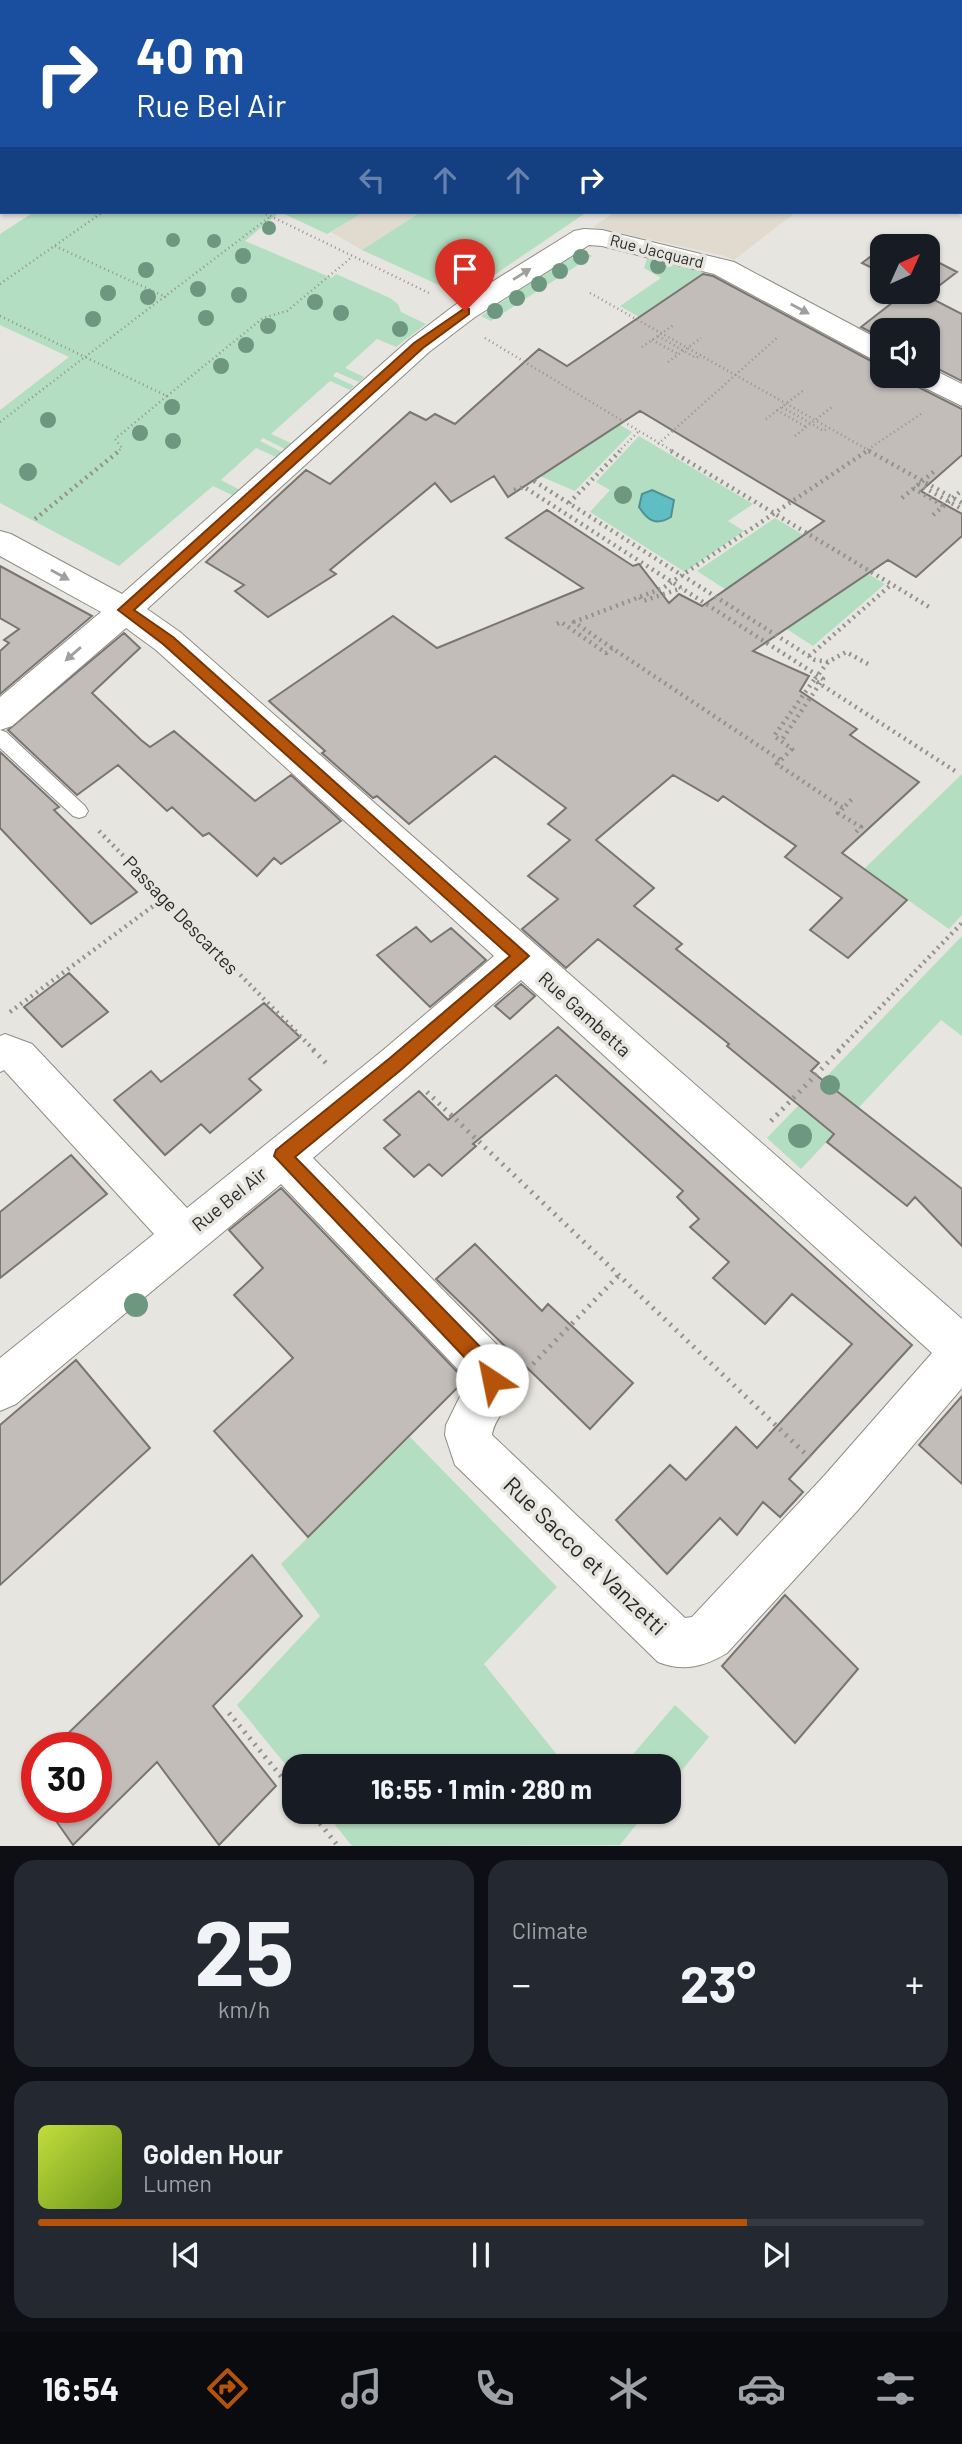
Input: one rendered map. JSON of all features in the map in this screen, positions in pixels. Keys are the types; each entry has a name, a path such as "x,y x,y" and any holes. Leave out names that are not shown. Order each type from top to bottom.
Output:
{"street":[{"name":"Rue Jacquard","path":"0,717 125,610 419,345 584,237 632,243 724,268 870,347"},
{"path":"940,384 958,394"},
{"name":"Rue Gambetta","path":"2,543 125,610 168,641 962,1351"},
{"name":"Rue Bel Air","path":"0,1388 396,1064 521,956"},
{"path":"2,1053 18,1058 184,1235"},
{"path":"283,1156 474,1353 489,1370 492,1380"},
{"name":"Rue Sacco et Vanzetti","path":"492,1380 490,1392 476,1408 470,1422 467,1436 472,1448 676,1644 699,1641 709,1635 841,1493 962,1351"}],"lane":[{"path":"0,737 79,811"}],"path":[{"path":"0,284 100,214"},
{"path":"266,214 352,257 931,608"},
{"path":"0,422 271,216"},
{"path":"54,246 166,297"},
{"path":"2,543 122,448 115,439 167,396 263,318 287,312 352,257"},
{"path":"590,293 962,503"},
{"path":"659,444 806,312"},
{"path":"0,316 167,396"},
{"path":"642,347 675,324"},
{"path":"658,336 696,358 701,355"},
{"path":"668,362 701,338"},
{"path":"652,340 678,355"},
{"path":"766,419 804,390"},
{"path":"780,760 573,622 663,588 868,450 958,394"},
{"path":"795,436 833,406"},
{"path":"780,409 824,431 828,428"},
{"path":"780,409 806,427"},
{"path":"569,503 638,432"},
{"path":"902,498 937,469"},
{"path":"534,481 809,656 828,662"},
{"path":"918,484 962,509"},
{"path":"514,490 524,486 823,678 781,741"},
{"path":"913,488 944,506"},
{"path":"933,515 962,490"},
{"path":"809,656 892,584"},
{"path":"639,597 643,601 682,588"},
{"path":"557,624 561,622 607,653"},
{"path":"601,657 612,648"},
{"path":"843,808 777,764 793,748 774,736 828,662 846,652 868,664"},
{"path":"814,680 958,773"},
{"path":"853,798 838,813 860,828 856,832"},
{"name":"Passage Descartes","path":"79,811 358,1095"},
{"path":"2,1053 1,1024 6,1014 164,898"},
{"path":"741,1154 962,923"},
{"path":"396,1064 794,1440 841,1493"},
{"path":"492,1380 522,1375 620,1273"},
{"path":"229,1713 282,1777"},
{"path":"320,1824 338,1846"}],"shaded area":[{"path":"361,214 418,214 362,250 331,232"},
{"path":"612,214 793,214 734,260 593,227"}],"green space":[{"path":"31,214 278,214 245,241 332,278 336,274 390,298 398,304 401,312 426,324 396,347 377,339 345,368 364,377 359,382 336,372 333,376 354,386 350,390 330,381 271,434 291,443 285,449 263,438 260,441 282,452 276,457 256,448 221,480 240,490 234,496 213,486 119,566 0,503 0,410 69,357 0,325 0,234"},
{"path":"284,214 361,214 327,234"},
{"path":"418,214 584,214 463,296 362,250"},
{"path":"580,249 592,256 491,321 481,316"},
{"path":"648,255 707,271 639,317 620,306 661,278 644,268"},
{"path":"574,397 632,432 575,491 528,471"},
{"path":"639,436 753,504 728,521 744,531 685,572 590,512 610,490 596,482"},
{"path":"775,518 885,584 813,646 697,571"},
{"path":"962,774 962,915 949,929 864,869"},
{"path":"962,936 962,1036 941,1020 801,1169 767,1138"},
{"path":"410,1437 557,1587 484,1664 556,1754 282,1754 282,1760 237,1705 320,1616 281,1564"},
{"path":"675,1705 709,1737 681,1771 681,1754 633,1754"},
{"path":"334,1824 637,1824 620,1845 352,1846"}],"water":[{"path":"652,490 674,500 671,517 666,520 653,521 639,507 642,494"}],"building":[{"path":"870,257 870,267 862,263"},
{"path":"940,263 957,272 940,285"},
{"path":"703,274 713,276 870,360 870,388 920,388 962,409 962,455 921,491 962,514 962,536 916,577 888,560 753,651 809,676 800,691 857,729 850,735 919,782 842,853 907,900 848,958 810,930 842,898 785,857 796,846 723,796 718,801 673,775 596,840 654,888 634,906 682,944 676,949 819,1063 811,1071 962,1189 962,1246 915,1197 907,1206 827,1142 834,1134 727,1046 729,1044 598,939 566,968 522,929 558,899 528,876 570,840 548,824 566,808 495,756 409,824 377,796 373,798 269,701 393,616 437,648 583,588 506,538 547,510 633,566 639,564 669,603 679,594 702,606 824,521 640,411 508,497 494,476 451,502 435,483 330,570 336,574 268,617 235,591 244,585 206,562 306,470 330,484 410,412 426,420 435,414 455,424 539,349 567,366"},
{"path":"940,303 962,314 962,381 940,370 940,318 873,318 891,304"},
{"path":"870,320 870,332 861,327"},
{"path":"0,566 92,616 0,694 0,651 9,643 4,640 19,629 0,618"},
{"path":"124,633 140,648 92,693 141,740 150,747 174,731 255,801 291,775 341,821 281,864 274,858 257,876 209,833 203,836 172,807 167,811 118,765 77,795 8,730"},
{"path":"0,752 59,807 54,810 137,892 91,924 0,828"},
{"path":"416,927 431,942 451,928 486,960 430,1007 377,955"},
{"path":"69,973 108,1012 62,1047 24,1007"},
{"path":"521,984 535,996 510,1019 495,1006"},
{"path":"264,1003 300,1037 249,1079 261,1090 210,1133 201,1124 165,1155 114,1100 151,1071 161,1082"},
{"path":"558,1027 912,1345 789,1479 803,1492 780,1517 763,1502 737,1535 720,1518 667,1574 616,1520 670,1465 686,1480 736,1427 757,1448 852,1344 792,1294 765,1324 713,1278 729,1262 690,1227 699,1219 677,1197 683,1191 556,1075 473,1144 476,1146 442,1176 429,1164 414,1177 384,1148 400,1135 384,1120 419,1091 448,1120"},
{"path":"71,1155 107,1194 0,1278 0,1212"},
{"path":"281,1188 465,1380 308,1537 214,1431 293,1358 234,1295 263,1268 229,1230"},
{"path":"475,1244 542,1311 548,1304 633,1383 590,1429 436,1279"},
{"path":"76,1360 150,1448 0,1585 0,1425"},
{"path":"962,1396 962,1484 919,1445"},
{"path":"252,1555 302,1616 213,1706 276,1786 219,1845 157,1762 112,1806 112,1732 69,1732"},
{"path":"785,1595 858,1669 795,1743 722,1666"},
{"path":"58,1823 95,1823 73,1845"}],"route":[{"path":"465,311 419,345 125,610 168,641 521,956 396,1064 283,1156 474,1353 489,1370 492,1380"}]}
